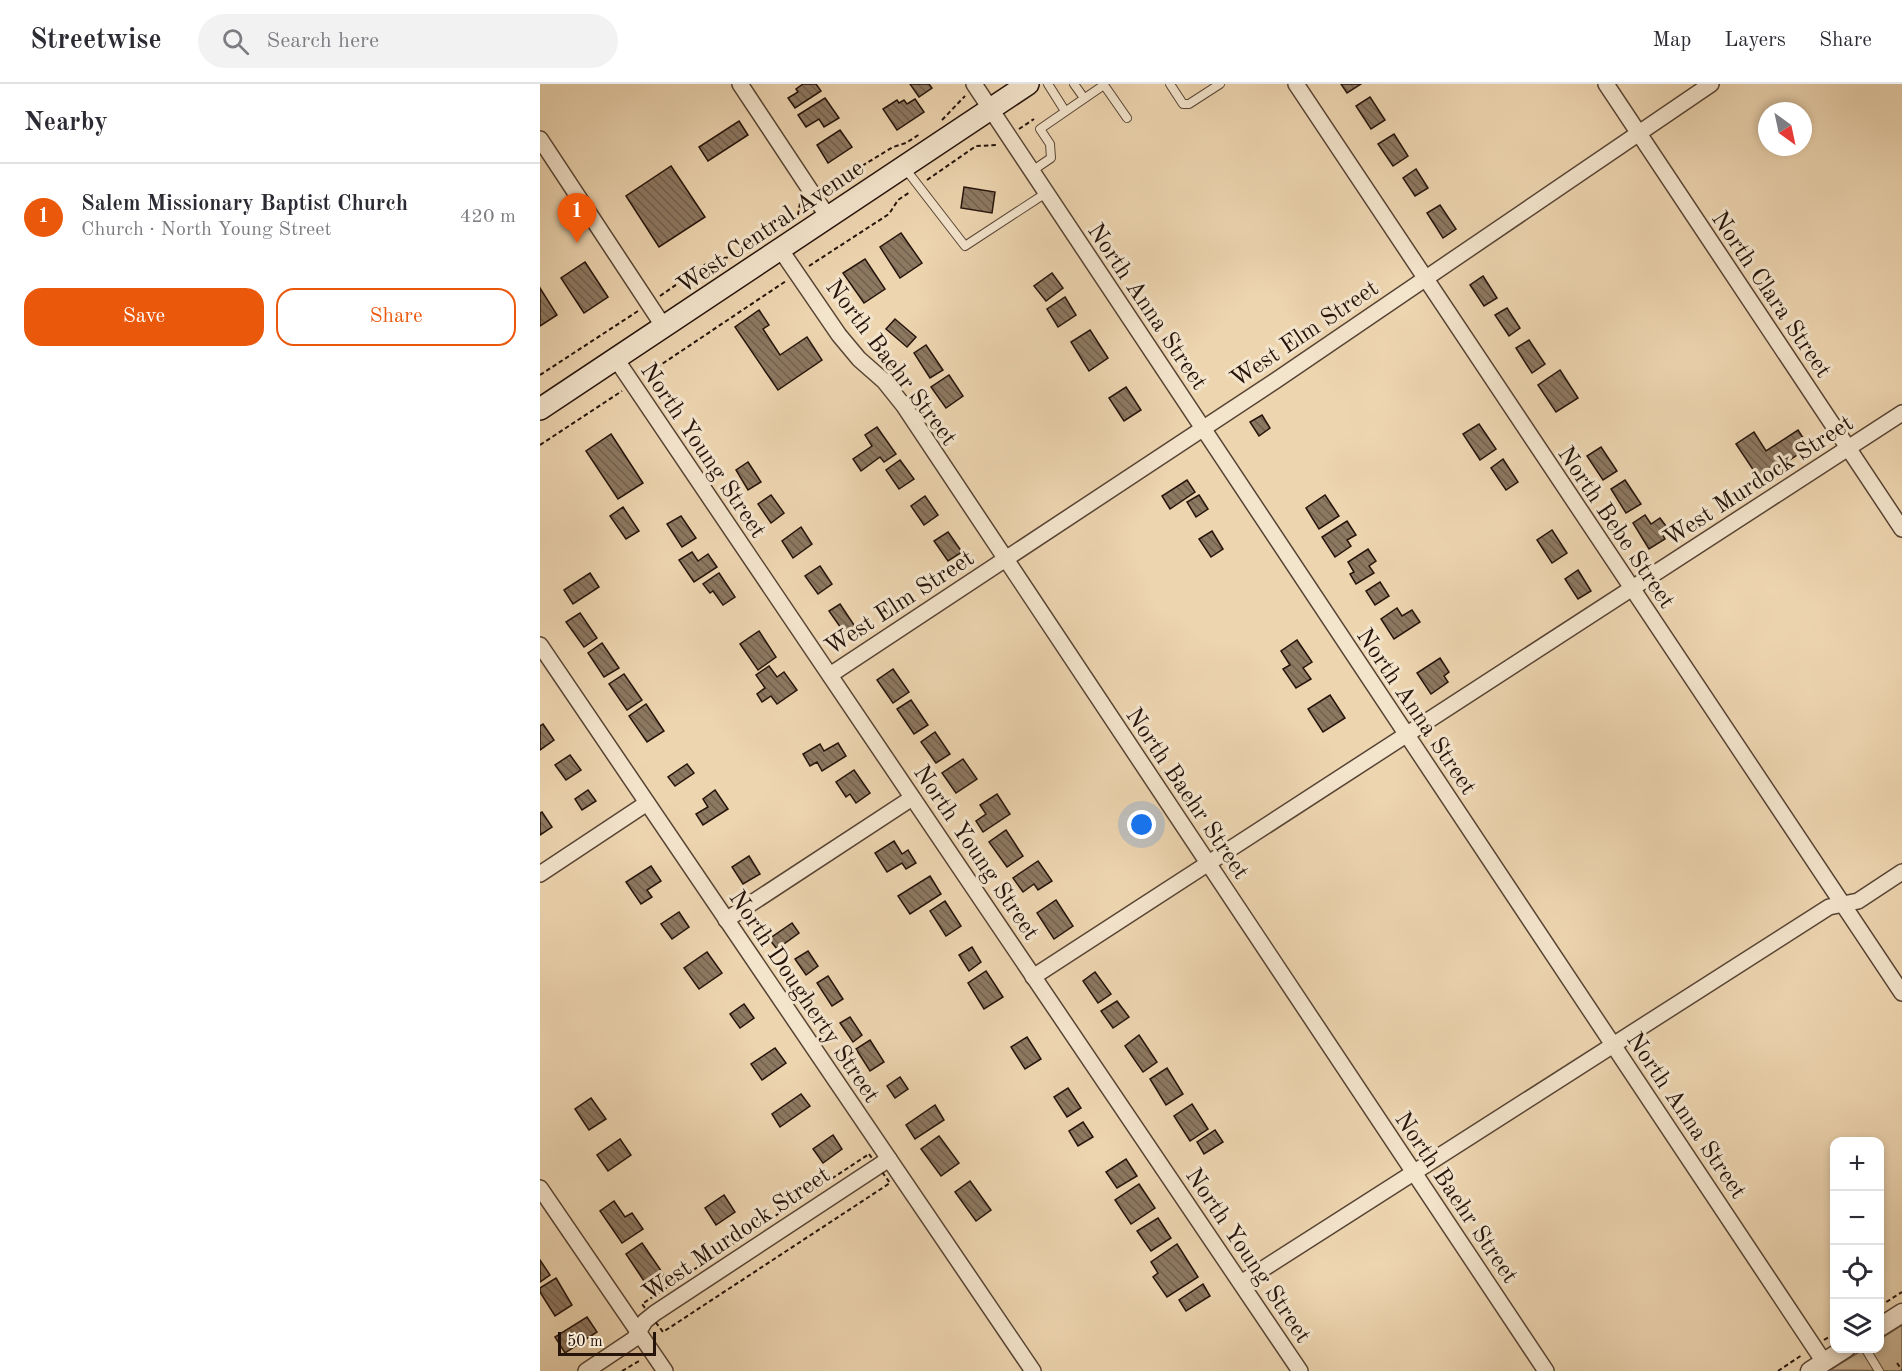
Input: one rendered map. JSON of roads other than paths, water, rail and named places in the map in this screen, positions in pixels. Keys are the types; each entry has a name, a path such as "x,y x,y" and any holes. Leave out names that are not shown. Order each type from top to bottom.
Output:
{"main road":[{"name":"West Central Avenue","path":"540,409 1028,84"}],"street":[{"path":"740,84 828,218"},
{"name":"North Bebe Street","path":"1296,84 1902,993"},
{"name":"North Clara Street","path":"1606,84 1902,529"},
{"name":"West Elm Street","path":"830,675 1202,429 1711,84"},
{"name":"North Anna Street","path":"975,86 1613,1045 1817,1367"},
{"name":"North Young Street","path":"540,139 664,327"},
{"name":"North Baehr Street","path":"780,249 838,335 859,359 884,381 904,406 1546,1371"},
{"name":"North Young Street","path":"616,359 1300,1371"},
{"name":"West Murdock Street","path":"1034,976 1902,413"},
{"name":"North Dougherty Street","path":"540,645 1033,1371"},
{"path":"726,920 912,798"},
{"path":"540,874 647,803"},
{"path":"1240,1283 1829,907 1858,901 1902,872"},
{"name":"West Murdock Street","path":"586,1371 628,1345 645,1321 655,1313 889,1159"},
{"path":"540,1188 665,1371"},
{"path":"1884,1324 1902,1313"},
{"path":"1817,1367 1838,1353"}],"lane":[{"path":"1048,84 1065,111"},
{"path":"1074,84 1084,98"},
{"path":"1170,84 1183,104 1189,104 1220,84"},
{"path":"1032,171 1051,158 1050,144 1040,129 1104,85 1126,118"},
{"path":"904,167 965,246 1046,193"},
{"path":"1868,1353 1879,1371"}],"place":[{"name":"Salem Missionary Baptist Church","path":"577,243"}]}
